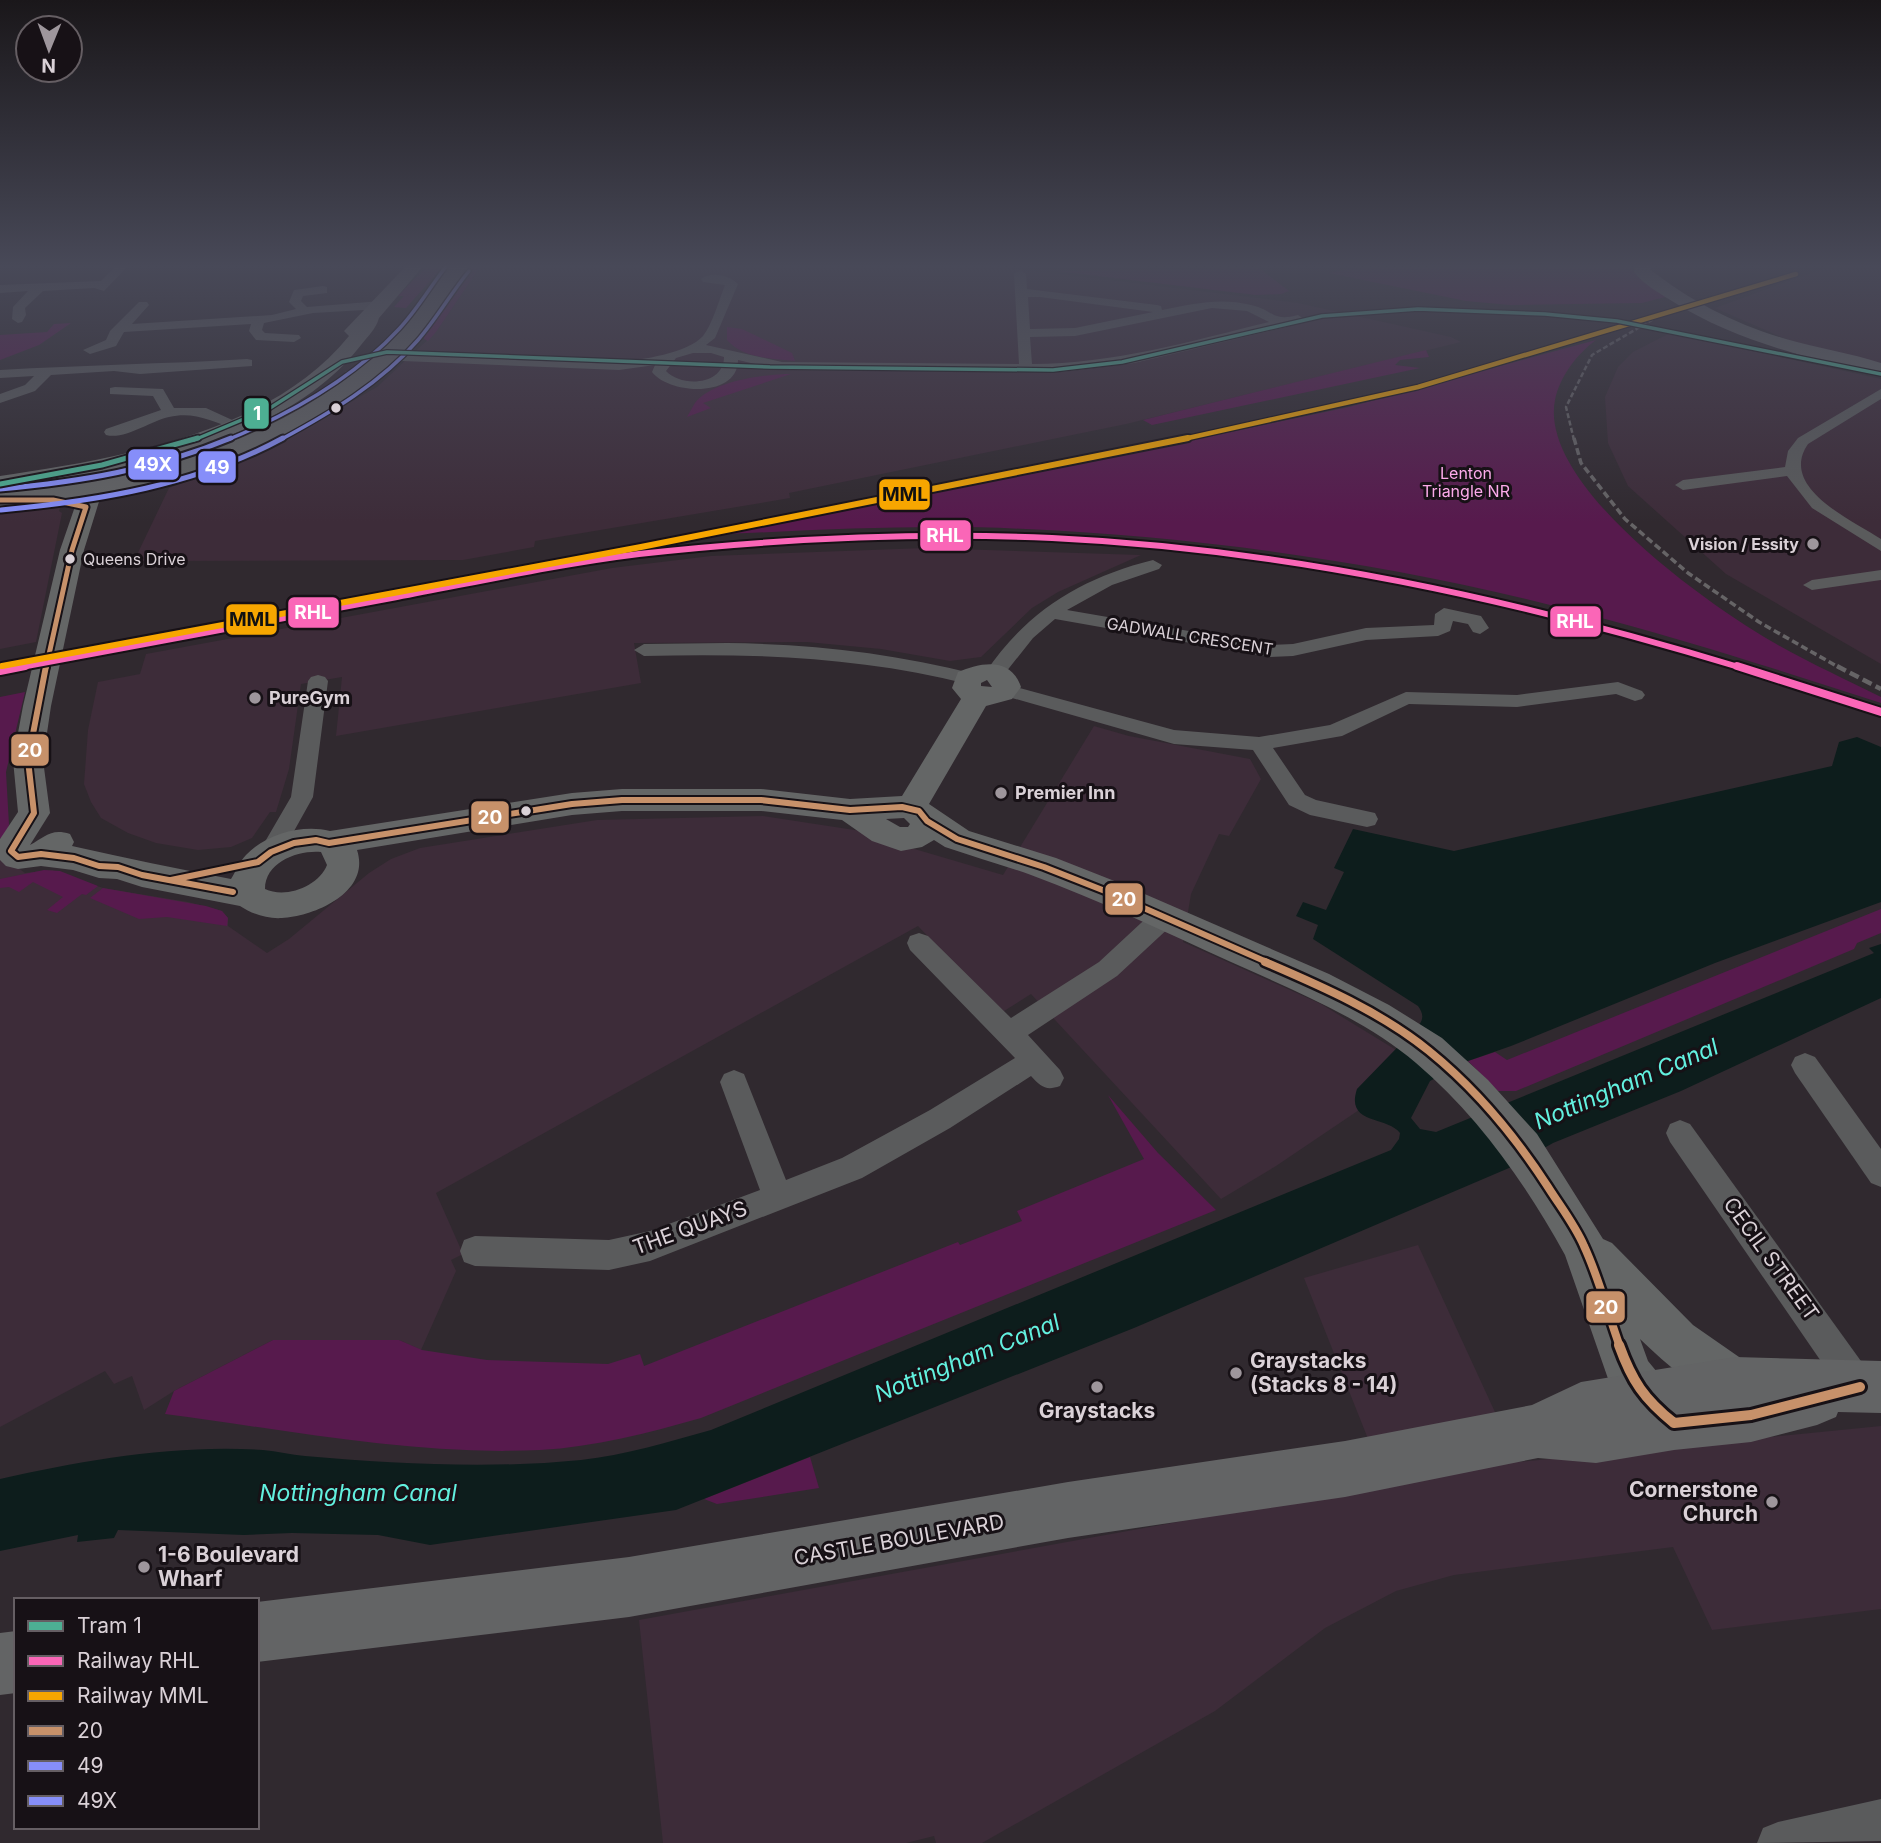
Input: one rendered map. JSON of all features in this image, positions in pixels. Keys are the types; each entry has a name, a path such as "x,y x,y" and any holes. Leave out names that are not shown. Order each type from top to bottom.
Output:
{"main road":[{"path":"0,500 41,497 156,473 213,458 271,436 317,412 367,366 380,350"},
{"path":"0,500 98,485 256,430 317,397 391,350"},
{"name":"CASTLE BOULEVARD","path":"259,1632 629,1587 1054,1513 1345,1469 1538,1431 1596,1436 1735,1383 1870,1387"},
{"name":"CASTLE BOULEVARD","path":"1659,1410 1751,1415 1870,1387"}],"street":[{"path":"0,483 98,485 229,421 293,383 331,350"},
{"path":"402,350 415,361"},
{"path":"367,366 415,361 619,366 644,364 689,350"},
{"path":"700,350 782,366"},
{"path":"722,350 732,366 726,376"},
{"path":"1025,350 1026,369"},
{"path":"367,366 415,361 660,375 667,381 689,385 706,384 726,376 782,366 1026,369 1078,367 1172,350"},
{"path":"1807,350 1881,370"},
{"path":"660,375 662,364 670,357"},
{"path":"0,374 114,367 140,370 247,363"},
{"path":"140,370 123,393 158,392 169,412"},
{"path":"0,400 30,388 46,372"},
{"path":"1881,393 1803,441 1796,451 1792,471 1800,485 1815,501 1881,546"},
{"path":"0,400 17,401"},
{"path":"108,429 153,419 169,412 206,412 229,421"},
{"path":"1683,485 1792,471"},
{"path":"98,485 72,550 37,706 28,760 43,832 75,858 99,866 118,867 142,875 248,895 257,903 270,907 297,904 327,889 329,852 309,826 302,797"},
{"path":"905,821 986,684 1016,644 1049,612 1107,580 1153,565"},
{"path":"1812,585 1881,575"},
{"name":"GADWALL CRESCENT","path":"1049,612 1270,651 1293,650 1366,634 1438,630 1443,627 1444,614 1474,620 1480,628"},
{"path":"643,650 746,647 838,651 890,658 1174,737 1259,744 1335,731 1406,698 1517,701 1618,688 1635,695"},
{"path":"248,895 246,882 289,824 302,797 318,681"},
{"path":"1259,744 1297,800 1310,807 1367,819"},
{"path":"171,880 265,857 293,843 329,852 430,829 572,804 622,800 761,800 850,810 905,821 1044,867 1316,984 1377,1016 1427,1050 1474,1092 1522,1147 1575,1230 1675,1342 1702,1364 1735,1383"},
{"path":"919,943 978,1005 1010,1033 1108,969 1164,917"},
{"name":"THE QUAYS","path":"475,1251 609,1255 627,1252 852,1168 940,1119 1042,1069 1010,1033"},
{"path":"1805,1065 1881,1172"},
{"path":"734,1082 778,1196"},
{"name":"CECIL STREET","path":"1680,1133 1870,1387"},
{"path":"1575,1230 1630,1376 1659,1410"},
{"path":"1790,1842 1881,1820"}],"shaded area":[{"path":"417,350 1428,350 1126,424 789,493 790,498 535,541 534,547 463,560 134,561 169,488 270,448 377,387"},
{"path":"1748,350 1881,379 1881,664 1726,574 1628,486 1608,443 1605,397 1618,367 1633,352"},
{"path":"1825,350 1881,350 1881,366"},
{"path":"52,505 60,508 62,513 36,642 0,649 0,513"},
{"path":"925,548 1141,555 1058,592 1032,608 981,657 950,661 881,649 807,642 634,643 641,683 336,736 342,677 301,684 289,769 276,812 270,812 252,838 231,847 198,850 156,843 128,833 101,818 84,784 88,730 98,682 140,674 146,654 612,568 711,556"},
{"path":"1094,726 1129,736 1250,759 1261,779 1229,836 1219,834 1191,894 1183,942 1321,1004 1396,1050 1357,1089 1356,1105 1359,1110 1276,1166 1221,1199 1031,994 1004,1011 989,1000 918,926 436,1193 463,1254 451,1260 456,1271 421,1350 399,1340 273,1340 174,1391 144,1410 132,1376 114,1384 105,1371 0,1427 0,854 25,873 52,870 103,888 188,902 222,911 228,918 228,926 267,953 289,939 369,873 391,859 420,848 597,820 763,816 861,831 1003,875"},
{"path":"1418,1245 1518,1462 1881,1426 1881,1609 1712,1630 1673,1547 1454,1575 1396,1591 1325,1628 1215,1711 982,1843 936,1843 934,1836 906,1843 663,1843 639,1620 1386,1484 1304,1278"}],"green space":[{"path":"0,350 26,350 0,360"},
{"path":"786,350 792,353 795,361 758,356 741,351"},
{"path":"1426,350 1429,357 1400,360 1395,365 1420,368 1152,425 1143,420"},
{"name":"Lenton Triangle NR","path":"1559,350 1584,350 1570,366 1555,400 1557,433 1573,468 1600,504 1633,539 1709,600 1785,649 1881,697 1881,703 1695,644 1582,613 1446,581 1306,556 1165,539 1026,529 907,527 708,535 1044,471 1349,407"},
{"path":"791,374 703,403 711,408 687,417 703,395 726,384 767,375"},
{"path":"25,692 6,772 9,825 7,832 0,839 0,697"},
{"path":"44,870 60,871 98,886 86,895 82,894 57,913 47,910 63,897 33,882 19,892 9,887 0,888 0,879"},
{"path":"103,888 206,906 222,911 228,918 227,926 167,917 139,919 90,898"},
{"path":"1881,909 1881,933 1857,943 1854,949 1516,1091 1498,1091 1468,1061 1495,1052 1507,1060"},
{"path":"1108,1095 1158,1153 1216,1210 701,1418 601,1443 540,1450 493,1451 352,1440 165,1414 174,1391 273,1340 399,1340 422,1350 487,1360 608,1364 640,1354 644,1366 958,1242 960,1245 1022,1221 1017,1211 1144,1159"},
{"path":"810,1457 819,1488 717,1504 704,1499"}],"water":[{"name":"Nottingham Canal","path":"1857,737 1881,747 1881,902 1715,963 1468,1061 1430,1081 1411,1118 1420,1129 1436,1132 1874,953 1869,948 1881,944 1881,998 1681,1091 1553,1143 1509,1168 1134,1328 676,1510 430,1545 378,1535 244,1535 118,1530 114,1538 77,1542 78,1535 0,1551 0,1479 97,1460 197,1449 230,1449 409,1463 547,1463 614,1455 711,1430 1391,1150 1400,1133 1357,1109 1357,1089 1419,1025 1421,1011 1418,1006 1313,939 1318,925 1296,916 1303,902 1326,910 1344,872 1334,868 1353,829 1454,851 1832,766 1839,742"}],"railway":[{"path":"1574,440 1566,407 1592,355 1601,350"},
{"path":"1574,438 1581,463 1625,519 1688,573 1759,622 1840,668"},
{"path":"1837,666 1881,689"}],"tram line":[{"name":"1","path":"0,484 102,465 194,440 270,408 342,362 387,352 770,367 1053,370 1122,362 1174,350"},
{"name":"1","path":"1761,350 1881,374"}],"rail line":[{"name":"MML","path":"2,666 641,547 1235,429 1418,387 1542,350"},
{"name":"RHL","path":"0,671 581,562 702,548 819,539 996,536 1113,542 1212,552 1406,583 1598,627 1787,681 1881,712"}],"transit line":[{"name":"49X","path":"0,489 106,476 214,446 265,424 313,398 358,367 377,350"},
{"name":"49","path":"1,510 111,496 167,483 222,465 275,443 325,416 371,384 409,350"},
{"name":"20","path":"0,500 53,500 86,507 72,550 37,706 28,760 34,813 11,851 18,857 41,854 74,858 99,866 118,867 142,875 233,892"},
{"name":"20","path":"171,880 258,862 271,852 294,843 316,840 329,843 572,804 622,800 761,800 850,810 902,807 919,811 927,821 957,839 1044,867 1105,891 1316,984 1376,1016 1428,1050 1474,1092 1522,1147 1584,1246 1630,1376 1650,1404 1674,1423 1751,1415 1860,1387"}],"place":[{"name":"Vision / Essity","path":"1813,544"},
{"name":"Queens Drive","path":"70,559"},
{"name":"PureGym","path":"255,698"},
{"name":"Premier Inn","path":"1001,793"},
{"name":"Graystacks (Stacks 8 - 14)","path":"1236,1373"},
{"name":"Graystacks","path":"1097,1387"},
{"name":"Cornerstone Church","path":"1772,1502"},
{"name":"1-6 Boulevard Wharf","path":"144,1567"}]}
